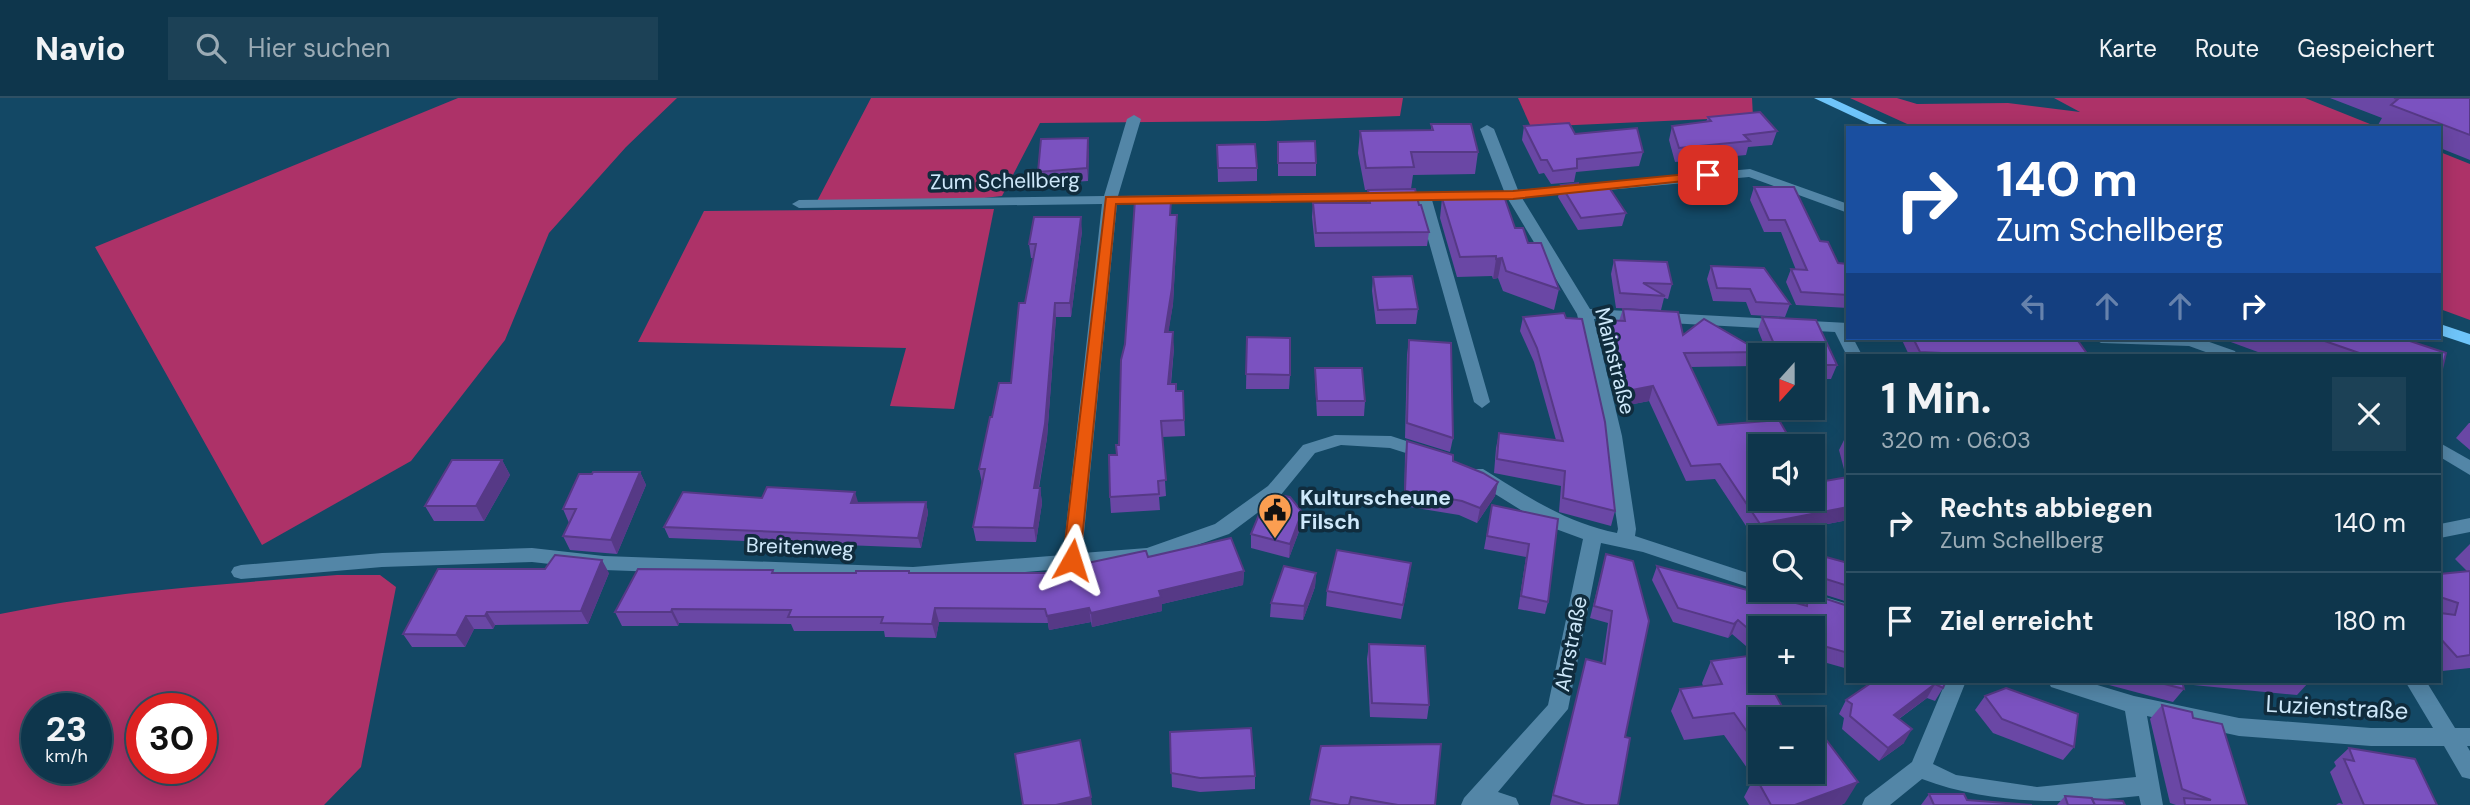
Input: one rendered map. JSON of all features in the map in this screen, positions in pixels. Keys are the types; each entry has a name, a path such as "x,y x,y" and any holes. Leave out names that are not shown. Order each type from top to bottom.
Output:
{"main road":[{"path":"1820,98 1885,126"},
{"path":"2441,329 2470,340"}],"street":[{"path":"1072,560 1110,200 1134,119"},
{"name":"Mainstraße","path":"1487,129 1513,195 1585,314 1613,436 1627,529 1624,541"},
{"name":"Zum Schellberg","path":"799,204 1513,195 1750,173 1846,208"},
{"path":"1423,195 1482,402"},
{"path":"1585,314 1844,328"},
{"path":"2188,340 2226,354"},
{"name":"Breitenweg","path":"242,572 382,560 532,555 604,563 913,574 1148,555 1222,528 1274,491 1309,449 1341,439 1391,442 1457,463 1552,520 1593,534"},
{"path":"2441,450 2470,469"},
{"path":"2441,531 2470,525"},
{"path":"1593,534 1624,541 1748,580"},
{"name":"Ahrstraße","path":"1477,801 1558,709 1593,534"},
{"path":"1817,602 1846,611"},
{"path":"1873,805 1920,768 1955,683"},
{"name":"Luzienstraße","path":"2064,683 2134,705 2239,727 2371,737 2460,738"},
{"path":"2417,683 2460,738 2470,770"},
{"path":"1920,768 1953,784 2037,797 2150,795 2134,705"},
{"path":"1477,801 1508,805"}],"shaded area":[{"path":"458,98 677,98 626,147 549,233 505,340 411,461 262,545 95,247"},
{"path":"871,98 1403,98 1400,116 1265,121 1040,123 1002,196 930,204 815,205"},
{"path":"1518,98 1752,98 1753,117 1531,127"},
{"path":"1850,98 1897,98 1917,104 2008,103 2080,112 2054,98 2305,98 2375,126 1912,126"},
{"path":"2441,152 2470,164 2470,320 2441,309"},
{"path":"994,209 954,409 890,406 906,348 638,342 704,211"},
{"path":"337,575 380,575 396,587 361,767 324,805 0,805 0,614 83,599"}],"building":[{"path":"2394,98 2470,98 2470,135 2391,105 2398,99"},
{"path":"1760,112 1777,131 1744,135 1750,141 1679,148 1672,126 1711,121 1708,117"},
{"path":"1569,123 1575,134 1637,128 1643,152 1577,159 1577,168 1553,171 1547,160 1541,160 1524,126"},
{"path":"1431,124 1471,124 1478,152 1411,152 1414,167 1366,168 1360,131 1433,130"},
{"path":"1088,138 1087,168 1038,172 1041,139"},
{"path":"1315,141 1316,163 1278,163 1278,142"},
{"path":"1255,144 1257,168 1218,168 1217,145"},
{"path":"1578,183 1578,186 1608,186 1626,213 1581,218 1561,185"},
{"path":"1754,187 1794,187 1820,241 1828,242 1838,263 1846,264 1846,295 1801,292 1791,269 1807,270 1785,220 1769,220"},
{"path":"1415,189 1429,232 1316,233 1313,203 1370,203 1368,190"},
{"path":"1504,196 1515,228 1523,228 1528,243 1541,243 1559,289 1506,271 1502,258 1496,259 1496,256 1460,257 1442,198"},
{"path":"1135,200 1171,201 1170,215 1177,215 1172,288 1165,332 1173,332 1168,384 1176,384 1176,391 1183,391 1184,420 1161,421 1166,480 1158,481 1159,494 1110,497 1109,455 1117,455 1116,445 1119,445 1121,360 1125,344"},
{"path":"1034,217 1081,217 1070,303 1055,303 1045,424 1034,488 1040,488 1034,528 973,527 985,469 979,469 990,417 999,383 1011,383 1019,303 1025,303 1036,244 1029,244"},
{"path":"1614,260 1667,262 1672,284 1643,283 1665,296 1620,293"},
{"path":"1711,266 1764,268 1790,304 1756,302 1750,289 1717,288"},
{"path":"1412,276 1418,309 1378,310 1373,277"},
{"path":"1623,309 1678,312 1683,335 1704,319 1748,344 1748,352 1684,353 1718,425 1779,420 1787,434 1748,434 1748,506 1720,464 1691,466 1653,386 1622,392 1604,320 1625,321"},
{"path":"1564,313 1566,318 1582,319 1605,422 1615,511 1563,498 1565,471 1497,459 1499,433 1563,441 1537,348 1523,317"},
{"path":"1762,317 1816,320 1837,365 1825,365 1825,343 1774,343"},
{"path":"1247,337 1290,338 1290,375 1246,374"},
{"path":"1409,340 1451,343 1453,438 1407,423"},
{"path":"1914,340 2077,340 2087,354 1942,354 1920,352"},
{"path":"2322,340 2407,340 2446,353 2441,373 2441,354 2362,354"},
{"path":"1315,368 1362,368 1365,401 1317,401"},
{"path":"1407,441 1453,455 1453,461 1498,482 1480,508 1462,501 1405,491"},
{"path":"452,460 502,460 476,506 425,506"},
{"path":"640,472 611,540 563,536 576,509 563,509 579,474"},
{"path":"1846,477 1846,507 1760,524 1751,511 1825,511 1825,481"},
{"path":"767,487 855,492 851,503 926,502 918,538 664,527 683,492 762,498"},
{"path":"1272,494 1290,497 1302,512 1290,544 1251,534 1260,512 1265,514"},
{"path":"1492,505 1558,519 1548,602 1521,596 1529,544 1487,536"},
{"path":"1231,538 1244,571 1159,591 1161,597 1091,613 1089,608 1047,616 1045,609 935,608 932,624 881,623 883,617 788,617 791,610 672,609 671,612 615,612 638,569 773,570 772,573 1080,573 1078,565 1144,551 1148,557"},
{"path":"1337,550 1411,563 1403,605 1327,591"},
{"path":"1606,554 1633,561 1649,621 1625,737 1630,738 1618,805 1585,805 1553,795 1586,659 1605,664 1612,611 1594,606"},
{"path":"555,555 602,560 581,611 487,612 485,616 466,616 456,635 403,634 438,569 545,569"},
{"path":"1825,557 1846,562 1846,585 1825,579"},
{"path":"1284,566 1316,573 1304,606 1271,603"},
{"path":"1657,566 1748,590 1748,602 1792,602 1807,606 1807,602 1825,602 1825,599 1846,605 1846,652 1825,646 1825,616 1748,616 1748,629 1738,620 1734,624 1678,608"},
{"path":"2470,571 2470,655 2457,657 2441,639 2441,613 2455,615 2458,603 2441,597 2441,574"},
{"path":"1369,644 1425,646 1429,705 1372,703"},
{"path":"1748,656 1748,693 1775,693 1782,707 1748,707 1748,733 1734,713 1693,718 1680,689 1722,684 1711,661"},
{"path":"1871,683 1945,683 1943,688 1935,684 1894,715 1912,729 1888,748 1850,716 1852,704 1846,700"},
{"path":"2161,683 2182,683 2184,689"},
{"path":"2006,688 2078,714 2074,747 2002,719 1985,696"},
{"path":"2162,705 2192,712 2193,718 2222,724 2247,805 2185,805 2184,798 2211,800 2182,789"},
{"path":"1251,728 1255,776 1200,778 1171,773 1170,732"},
{"path":"1825,738 1858,782 1795,805 1771,805 1759,784 1825,784"},
{"path":"1080,740 1091,797 1056,805 1023,805 1015,754"},
{"path":"1441,744 1435,805 1398,805 1351,797 1349,805 1340,805 1310,799 1321,746"},
{"path":"2349,748 2415,759 2437,805 2364,805 2344,759 2354,761"},
{"path":"1929,794 1964,794 1967,800 2032,805 1934,805"},
{"path":"2065,796 2092,798 2095,805 2068,805"},
{"path":"2092,799 2123,801 2125,805 2095,805"}],"place":[{"name":"Kulturscheune Filsch","path":"1275,540"}],"route":[{"path":"1072,560 1110,200 1513,195 1708,175"}]}
